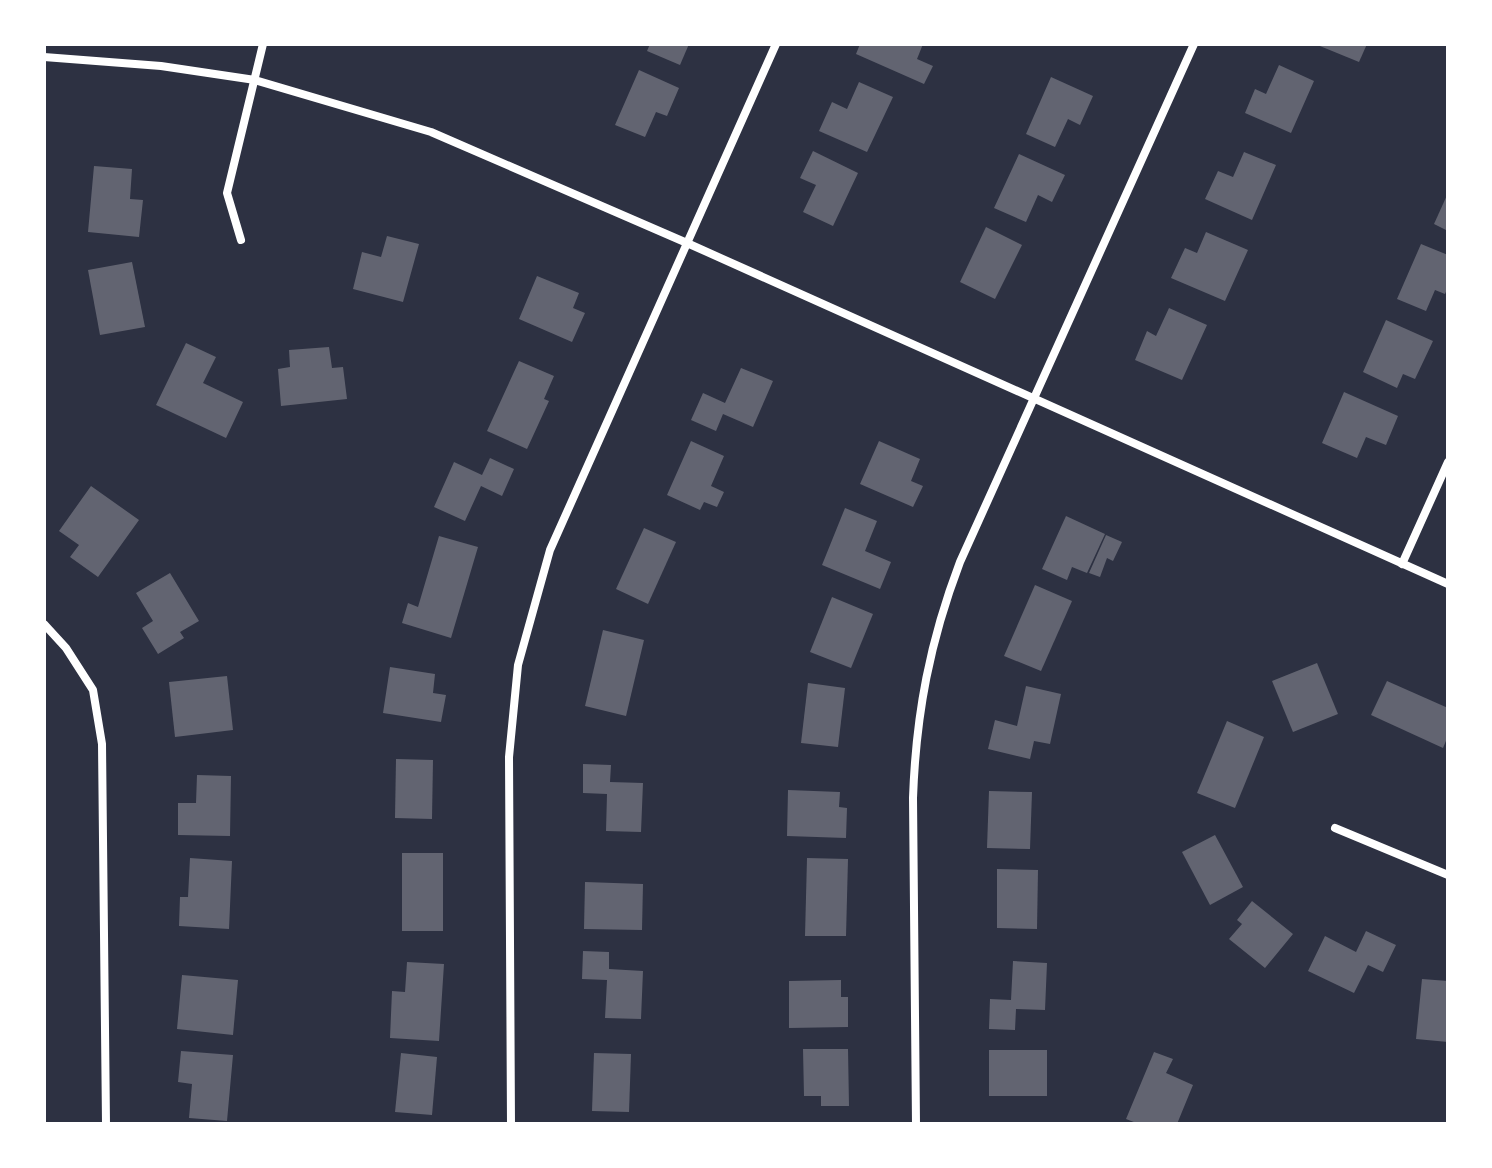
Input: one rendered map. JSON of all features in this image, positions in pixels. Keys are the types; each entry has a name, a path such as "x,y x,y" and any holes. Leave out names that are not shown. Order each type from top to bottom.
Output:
{"street":[{"path":"241,240 227,193 263,44"},
{"path":"511,1124 509,757 518,665 550,550 776,44"},
{"path":"916,1124 913,798 915,747 923,685 944,604 960,562 1194,44"},
{"path":"44,57 146,64 255,80 431,132 687,243 1448,584"},
{"path":"1402,564 1448,462"},
{"path":"44,624 66,648 93,690 102,744 106,1124"},
{"path":"1335,828 1448,875"}],"building":[{"path":"650,44 689,44 680,65 647,51"},
{"path":"860,44 923,44 917,59 933,66 924,84 856,54"},
{"path":"1315,44 1367,44 1359,62"},
{"path":"1279,65 1314,81 1291,133 1245,113 1255,89 1266,94"},
{"path":"639,70 679,88 667,116 656,112 645,137 615,125"},
{"path":"1051,77 1093,96 1080,125 1068,119 1055,147 1026,134"},
{"path":"859,82 893,97 867,152 819,131 832,102 847,109"},
{"path":"813,151 858,173 833,226 803,212 816,185 800,178"},
{"path":"1244,152 1276,165 1252,220 1205,199 1218,171 1233,177"},
{"path":"1019,154 1065,175 1052,202 1038,195 1026,222 994,208"},
{"path":"94,166 132,169 130,199 143,200 139,237 88,232"},
{"path":"1448,193 1448,231 1434,224"},
{"path":"986,227 1022,245 995,299 960,282"},
{"path":"1206,232 1248,250 1225,301 1171,278 1185,248 1197,253"},
{"path":"387,236 419,244 403,302 353,289 362,252 381,257"},
{"path":"1421,244 1448,255 1448,287 1445,294 1435,290 1426,311 1397,299"},
{"path":"132,262 145,327 100,335 88,270"},
{"path":"537,276 579,293 573,308 585,313 572,342 519,319"},
{"path":"1169,308 1207,325 1182,380 1135,360 1147,331 1156,336"},
{"path":"1386,320 1433,341 1415,379 1403,374 1397,388 1363,372"},
{"path":"186,343 216,357 203,383 243,402 226,438 156,405"},
{"path":"329,347 332,368 343,367 347,399 281,406 278,369 290,367 289,350"},
{"path":"519,361 554,376 544,399 549,401 527,449 487,431"},
{"path":"741,368 773,381 753,427 723,414 716,431 691,420 703,393 725,403"},
{"path":"1344,392 1398,416 1386,445 1366,437 1357,458 1322,443"},
{"path":"691,441 724,456 711,486 724,492 717,507 704,502 700,510 667,495"},
{"path":"879,441 920,459 911,481 923,486 913,507 860,484"},
{"path":"490,458 514,469 502,496 481,486 465,521 434,507 454,462 482,475"},
{"path":"91,486 139,520 98,577 70,557 79,545 59,531"},
{"path":"845,508 877,521 865,551 891,562 880,589 822,565"},
{"path":"1066,516 1105,534 1087,573 1072,567 1067,580 1042,569"},
{"path":"644,528 676,542 648,604 616,589"},
{"path":"1106,535 1122,542 1113,561 1107,558 1100,577 1089,573"},
{"path":"439,536 478,547 451,638 402,623 408,603 418,607"},
{"path":"170,573 199,621 180,632 184,638 158,654 142,628 153,621 136,593"},
{"path":"1035,585 1072,601 1041,671 1004,656"},
{"path":"832,597 873,614 851,668 810,652"},
{"path":"603,630 644,640 626,716 585,706"},
{"path":"1317,663 1338,714 1293,732 1272,681"},
{"path":"390,667 435,674 433,693 446,695 441,722 383,713"},
{"path":"227,676 233,730 175,737 169,682"},
{"path":"1387,681 1448,708 1448,736 1443,748 1371,715"},
{"path":"808,683 845,688 838,747 801,743"},
{"path":"1026,686 1061,694 1050,744 1034,741 1030,759 988,749 995,720 1017,726"},
{"path":"1227,721 1264,737 1235,808 1197,793"},
{"path":"396,759 433,760 432,819 395,818"},
{"path":"583,764 611,765 610,782 643,783 641,832 606,831 607,794 583,793"},
{"path":"197,775 231,776 230,836 178,835 178,803 196,803"},
{"path":"788,790 840,792 839,807 847,808 846,838 787,836"},
{"path":"989,791 1032,792 1030,849 987,848"},
{"path":"1215,835 1243,887 1210,905 1182,852"},
{"path":"402,853 443,853 443,931 402,931"},
{"path":"190,858 232,861 229,929 179,926 180,897 188,897"},
{"path":"807,858 848,859 846,936 805,936"},
{"path":"997,869 1038,870 1037,929 997,928"},
{"path":"585,882 643,884 642,930 584,929"},
{"path":"1252,901 1293,934 1265,968 1229,939 1242,924 1237,920"},
{"path":"1366,931 1396,945 1383,972 1368,965 1354,993 1308,971 1325,936 1356,952"},
{"path":"583,951 609,952 609,969 643,971 641,1019 605,1018 607,980 582,979"},
{"path":"1013,961 1047,963 1045,1010 1016,1009 1015,1030 989,1029 990,999 1011,1000"},
{"path":"407,962 444,964 439,1041 390,1038 392,991 405,992"},
{"path":"182,975 238,980 233,1035 177,1029"},
{"path":"1422,979 1448,981 1448,1042 1416,1039"},
{"path":"841,980 841,997 848,997 848,1027 789,1028 789,981"},
{"path":"803,1049 848,1049 849,1106 821,1106 821,1096 804,1096"},
{"path":"989,1050 1047,1050 1047,1096 989,1096"},
{"path":"181,1051 233,1055 227,1121 189,1118 192,1084 178,1082"},
{"path":"1154,1052 1173,1059 1166,1073 1193,1085 1177,1124 1139,1124 1126,1119"},
{"path":"401,1053 437,1057 432,1115 395,1112"},
{"path":"594,1053 631,1054 629,1112 592,1111"}]}
